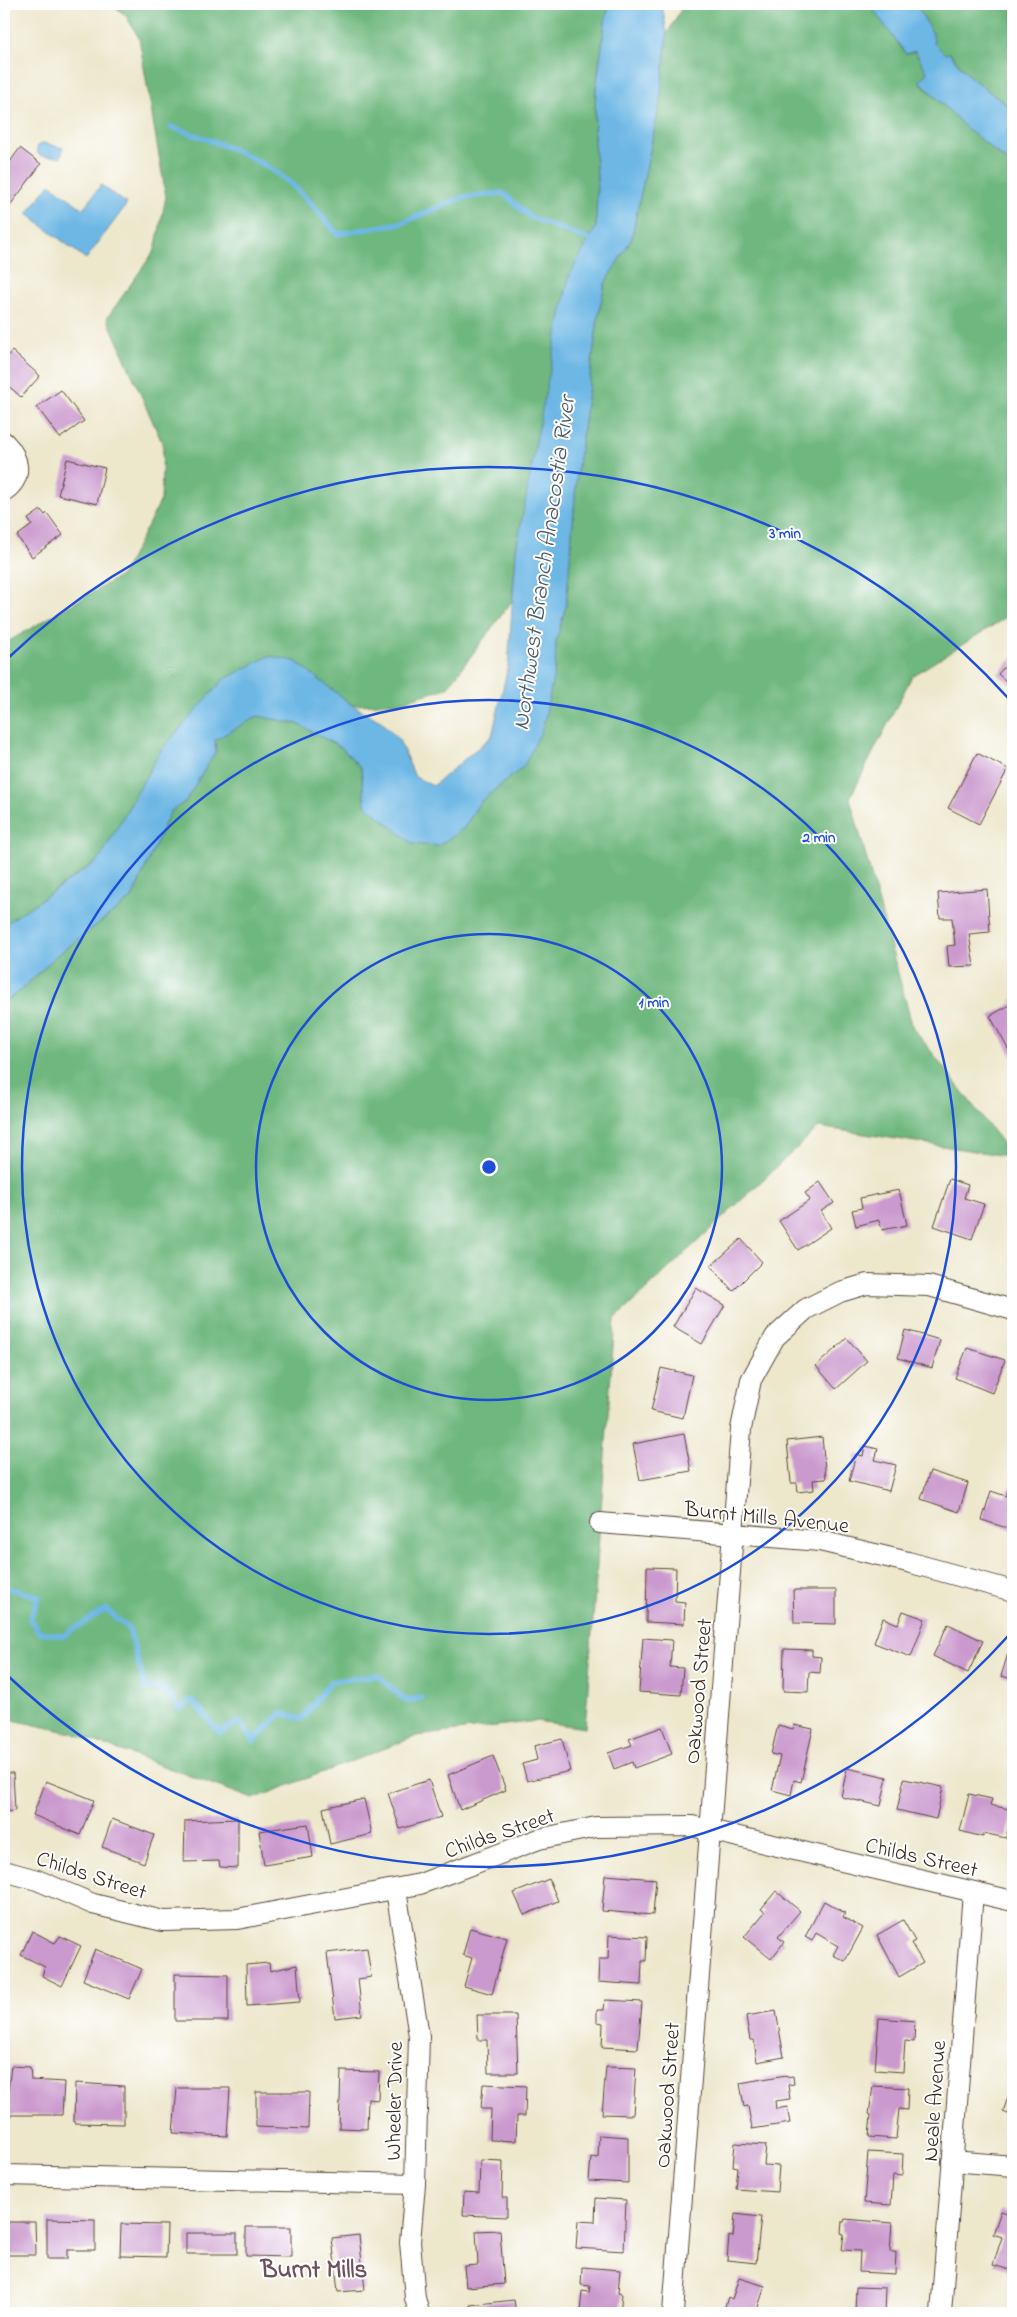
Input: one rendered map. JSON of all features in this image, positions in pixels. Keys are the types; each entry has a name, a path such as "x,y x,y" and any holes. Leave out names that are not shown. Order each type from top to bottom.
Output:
{"street":[{"path":"4,442 13,451 18,467 16,477 4,491"},
{"name":"Oakwood Street","path":"673,2313 741,1429 751,1380 775,1338 806,1309 840,1292 868,1284 929,1286 1013,1310"},
{"name":"Burnt Mills Avenue","path":"600,1523 820,1541 908,1562 1013,1591"},
{"name":"Childs Street","path":"4,1871 37,1880 93,1904 163,1922 237,1919 420,1884 539,1839 596,1827 692,1826 1013,1901"},
{"name":"Wheeler Drive","path":"396,1890 420,2036 415,2184 410,2242 415,2298 419,2313"},
{"name":"Neale Avenue","path":"941,2313 973,1892"},
{"path":"952,2161 1013,2166"},
{"path":"4,2174 415,2184"}],"green space":[{"path":"112,4 610,4 606,16 596,89 594,141 597,178 596,227 569,277 516,551 512,601 447,688 397,703 352,705 295,661 161,750 99,860 5,924 4,927 4,644 122,575 161,500 163,445 107,318 155,250 166,197 139,38 126,16"},
{"path":"684,4 869,4 906,54 915,51 927,72 920,82 966,128 1013,166 1013,613 912,676 850,798 913,1028 1013,1157 819,1127 615,1319 585,1728 536,1721 417,1736 253,1799 72,1733 4,1718 4,1002 20,991 56,956 132,898 170,812 185,802 214,740 257,716 298,724 342,748 361,768 365,805 464,828 480,802 524,766 555,669 556,641 566,606 577,473 598,317 605,283 631,240 660,103 667,34"},
{"path":"916,4 1013,4 1013,110 969,76 950,53 945,55 934,43 933,34"}],"water":[{"name":"Northwest Branch Anacostia River","path":"610,4 662,4 667,34 660,103 631,240 605,283 598,317 577,473 566,606 556,641 555,669 543,727 524,766 480,802 464,828 438,846 413,844 365,805 361,768 342,748 298,724 257,716 215,740 216,751 185,802 170,812 132,898 56,956 20,991 4,1002 5,924 99,860 161,750 223,680 269,656 295,661 352,705 382,722 399,740 415,777 433,786 492,736 508,667 516,551 569,276 596,227 597,178 594,141 596,89 606,16"},
{"path":"869,4 916,4 933,34 934,43 945,54 949,53 969,76 1013,110 1013,166 966,128 920,81 927,72 915,51 906,54"},
{"path":"43,143 63,148 61,157 41,156 38,154 37,147"},
{"path":"50,184 83,209 101,185 127,204 86,259 27,214"}],"building":[{"path":"20,148 41,164 6,211 4,209 4,170"},
{"path":"12,351 40,376 21,397 4,382 4,361"},
{"path":"61,390 84,421 60,438 37,407"},
{"path":"67,459 105,468 97,504 58,495"},
{"path":"41,510 45,515 47,513 63,535 32,557 17,536 32,525 28,519"},
{"path":"1013,657 1013,687 998,674"},
{"path":"977,753 1008,769 979,824 948,808"},
{"path":"987,889 990,932 969,934 974,966 949,967 947,946 955,945 952,918 940,918 938,893"},
{"path":"1013,1003 1013,1058 990,1016"},
{"path":"950,1179 968,1185 964,1198 984,1204 972,1239 934,1226"},
{"path":"820,1182 834,1203 821,1211 831,1228 798,1250 779,1221 810,1200 805,1193"},
{"path":"899,1190 907,1225 882,1230 879,1220 856,1226 852,1210 862,1208 860,1198"},
{"path":"1009,1205 1013,1205 1013,1250 1012,1250"},
{"path":"741,1239 762,1262 733,1291 711,1266"},
{"path":"696,1288 725,1305 702,1344 673,1327"},
{"path":"905,1330 940,1340 932,1368 898,1358"},
{"path":"847,1338 867,1361 836,1389 816,1366"},
{"path":"967,1348 1005,1360 992,1393 955,1378"},
{"path":"661,1368 692,1375 683,1418 651,1411"},
{"path":"684,1434 691,1471 640,1480 633,1444"},
{"path":"822,1437 826,1479 813,1480 814,1490 798,1492 797,1483 791,1483 787,1441"},
{"path":"865,1446 878,1449 875,1460 896,1465 889,1491 849,1481 856,1454 863,1456"},
{"path":"930,1471 968,1483 959,1512 921,1499"},
{"path":"1009,1487 1013,1489 1013,1530 982,1520 991,1491 1006,1496"},
{"path":"647,1567 676,1568 675,1601 685,1602 684,1624 646,1622"},
{"path":"793,1590 836,1590 836,1624 794,1623"},
{"path":"903,1611 925,1619 911,1657 874,1643 883,1618 898,1624"},
{"path":"948,1624 983,1641 968,1673 933,1656"},
{"path":"643,1638 672,1640 670,1667 683,1668 681,1695 639,1692"},
{"path":"1010,1647 1013,1648 1013,1679 1001,1676"},
{"path":"784,1649 812,1650 812,1656 821,1657 820,1673 809,1672 808,1692 783,1691"},
{"path":"778,1725 793,1729 794,1725 813,1729 801,1782 794,1780 791,1795 772,1790 780,1756 771,1754"},
{"path":"662,1727 672,1754 634,1768 632,1762 614,1769 608,1753 632,1745 629,1739"},
{"path":"562,1739 570,1771 527,1781 522,1764 537,1760 534,1746"},
{"path":"493,1756 506,1790 460,1810 448,1775"},
{"path":"847,1768 887,1777 881,1806 841,1797"},
{"path":"4,1773 13,1773 15,1811 4,1812"},
{"path":"904,1779 943,1787 936,1819 897,1810"},
{"path":"429,1780 441,1817 400,1829 388,1793"},
{"path":"46,1781 94,1800 80,1835 33,1815"},
{"path":"969,1794 992,1799 990,1805 1013,1810 1006,1838 983,1833 983,1837 960,1831"},
{"path":"364,1799 372,1834 330,1844 323,1808"},
{"path":"112,1819 154,1835 144,1863 102,1847"},
{"path":"238,1819 238,1868 220,1867 219,1861 184,1862 185,1821"},
{"path":"308,1824 313,1857 264,1865 259,1831"},
{"path":"605,1875 656,1879 653,1915 602,1911"},
{"path":"549,1879 558,1901 524,1915 514,1893"},
{"path":"776,1891 800,1911 778,1937 784,1942 771,1959 744,1937 765,1912 761,1909"},
{"path":"824,1901 845,1913 843,1917 863,1928 845,1961 833,1955 838,1946 816,1933 812,1941 805,1937"},
{"path":"903,1920 915,1941 911,1943 923,1963 899,1977 877,1935"},
{"path":"470,1928 507,1938 492,1994 464,1986 472,1958 463,1955"},
{"path":"32,1931 55,1943 60,1936 81,1946 62,1986 42,1976 45,1967 21,1955"},
{"path":"609,1935 647,1937 646,1961 642,1961 641,1985 598,1982 599,1959 608,1959"},
{"path":"367,1948 371,1977 358,1979 362,2015 335,2018 327,1953"},
{"path":"95,1949 142,1969 129,1999 83,1980"},
{"path":"269,1963 270,1971 297,1965 300,2002 247,2006 246,1965"},
{"path":"175,1974 228,1975 228,2021 175,2021"},
{"path":"605,2000 642,2002 638,2049 602,2047 603,2023 597,2022 597,2010 604,2010"},
{"path":"1011,2006 1013,2006 1013,2028 1010,2028"},
{"path":"776,2011 784,2057 757,2062 754,2040 750,2040 746,2016"},
{"path":"477,2015 516,2015 518,2073 488,2073 487,2040 478,2040"},
{"path":"879,2018 915,2021 914,2042 905,2041 903,2072 875,2070"},
{"path":"11,2066 30,2067 31,2080 64,2082 62,2115 5,2115"},
{"path":"606,2067 636,2068 633,2115 602,2114"},
{"path":"341,2071 379,2072 378,2100 368,2099 367,2129 339,2128"},
{"path":"786,2075 786,2077 793,2076 794,2084 788,2085 790,2099 775,2101 776,2109 787,2107 790,2123 752,2129 748,2106 744,2107 740,2083"},
{"path":"1013,2082 1013,2116 1003,2112"},
{"path":"75,2083 124,2086 124,2124 74,2123"},
{"path":"483,2084 526,2086 525,2116 517,2116 516,2141 490,2140 491,2109 481,2109"},
{"path":"873,2086 908,2088 907,2110 899,2109 896,2139 869,2137 871,2115 869,2114"},
{"path":"177,2088 230,2088 227,2136 173,2133"},
{"path":"256,2092 309,2092 308,2129 256,2127"},
{"path":"599,2135 628,2137 628,2183 589,2181 591,2157 598,2158"},
{"path":"735,2143 766,2145 764,2165 779,2166 777,2192 736,2189 738,2167 733,2166"},
{"path":"868,2152 903,2154 902,2176 893,2175 891,2205 864,2203"},
{"path":"480,2160 503,2161 502,2198 507,2198 507,2217 463,2215 464,2192 479,2193"},
{"path":"596,2198 626,2200 624,2251 576,2248 578,2221 595,2222"},
{"path":"1001,2211 1013,2215 1013,2271 993,2265 1002,2237 993,2234"},
{"path":"735,2214 761,2217 756,2263 727,2260 729,2236 733,2237"},
{"path":"47,2219 95,2220 95,2250 67,2250 67,2259 47,2259"},
{"path":"845,2219 892,2223 890,2252 896,2252 895,2274 859,2272 860,2251 842,2250 844,2234 841,2233 842,2222"},
{"path":"4,2222 35,2222 36,2255 4,2255"},
{"path":"121,2224 167,2225 166,2257 120,2256"},
{"path":"246,2227 291,2227 291,2257 246,2256"},
{"path":"500,2230 504,2284 466,2287 464,2266 478,2265 476,2231"},
{"path":"186,2233 237,2233 237,2254 186,2254"},
{"path":"359,2235 365,2290 338,2292 332,2238"},
{"path":"582,2267 620,2270 618,2293 622,2294 620,2313 580,2313 582,2291 589,2292 590,2286 581,2285"},
{"path":"739,2278 765,2286 756,2313 723,2313 728,2297 732,2299"},
{"path":"856,2287 885,2288 884,2313 855,2313"},
{"path":"514,2300 516,2313 471,2313 470,2305"}],"waterway":[{"path":"171,127 240,152 272,170 301,193 337,234 402,223 460,198 503,193 530,217 596,242"},
{"path":"4,1587 39,1597 30,1619 39,1632 63,1636 106,1609 129,1629 145,1688 166,1690 180,1709 192,1700 220,1733 239,1722 254,1741 281,1713 302,1719 330,1682 377,1675 406,1701 421,1698"}],"district":[{"name":"Burnt Mills","path":"314,2268"}]}
